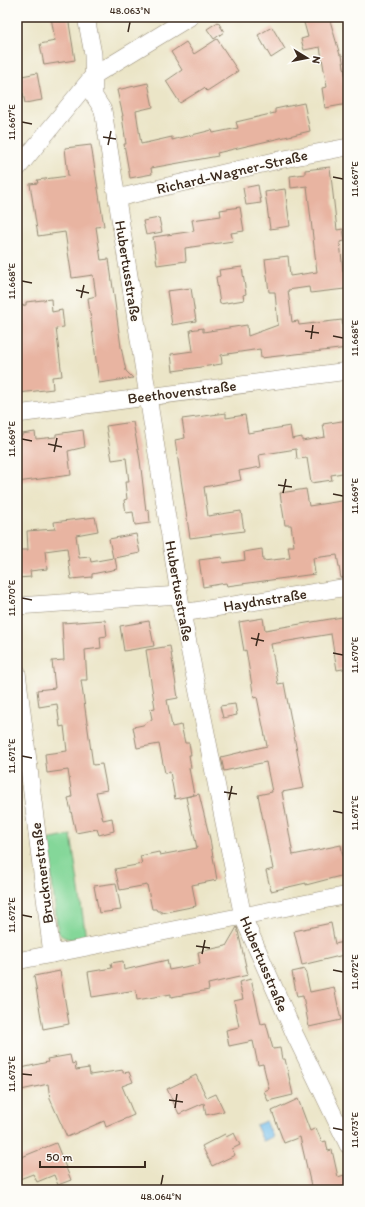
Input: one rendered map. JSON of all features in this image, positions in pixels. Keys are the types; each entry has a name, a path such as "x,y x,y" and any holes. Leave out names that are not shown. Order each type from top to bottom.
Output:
{"street":[{"name":"Hubertusstraße","path":"86,17 93,54 92,76 94,96 103,110 179,595 243,917 294,1035 348,1145"},
{"path":"17,169 92,76 190,17"},
{"name":"Richard-Wagner-Straße","path":"117,198 279,160 348,147"},
{"name":"Beethovenstraße","path":"17,414 348,371"},
{"name":"Haydnstraße","path":"182,612 348,587"},
{"path":"17,606 179,595"},
{"name":"Brucknerstraße","path":"17,672 52,954"},
{"path":"17,961 243,917 348,894"}],"green space":[{"path":"71,835 86,938 68,939 58,932 47,840"}],"water":[{"path":"266,1121 273,1137 263,1141 256,1125"}],"building":[{"path":"51,17 68,17 75,60 44,65 40,44 55,41"},
{"path":"311,17 329,17 340,55 342,55 348,91 348,104 325,108 322,88 327,87 320,47 304,50 301,39 308,37 303,19"},
{"path":"218,22 224,32 214,39 207,29"},
{"path":"272,27 285,49 271,58 258,35"},
{"path":"217,39 238,71 207,91 204,88 180,103 166,81 182,70 171,52 186,42 194,54"},
{"path":"37,73 42,100 25,103 23,93 17,94 17,77"},
{"path":"148,83 153,107 136,111 141,144 172,137 172,140 212,130 213,133 238,128 236,122 275,113 275,109 304,103 310,131 217,153 218,156 151,168 152,174 130,178 124,144 126,144 123,116 117,90"},
{"path":"91,145 104,226 96,227 101,260 109,259 121,347 126,371 133,378 99,383 88,298 96,296 93,275 72,278 65,232 38,236 30,184 38,183 37,180 68,176 65,148"},
{"path":"330,167 337,230 343,229 345,241 340,242 343,271 348,271 348,287 345,287 345,289 310,293 309,287 288,290 292,322 298,321 299,325 342,320 344,335 348,334 348,348 261,358 260,349 221,355 222,364 173,371 171,354 193,351 190,330 203,328 203,332 247,325 248,336 278,325 275,292 269,292 265,259 288,256 290,276 317,272 307,186 291,188 290,176 305,174 305,170"},
{"path":"258,185 261,203 246,205 243,188"},
{"path":"285,189 290,226 270,229 265,192"},
{"path":"240,207 244,231 231,233 233,241 185,248 186,261 157,265 153,237 194,231 192,220 221,216 220,210"},
{"path":"159,218 162,232 146,235 143,221"},
{"path":"242,267 246,294 243,295 244,300 220,304 216,277 220,276 219,270"},
{"path":"191,288 196,321 172,325 167,291"},
{"path":"51,299 52,312 62,310 64,327 56,328 62,376 52,377 53,389 19,393 17,379 17,306 26,305 26,302"},
{"path":"226,413 226,418 245,415 248,433 290,426 292,439 302,437 302,441 325,437 323,424 348,420 348,472 331,475 332,480 311,483 307,458 297,459 296,449 259,455 261,467 239,471 241,480 204,487 208,516 241,511 244,531 190,538 175,440 185,438 182,419"},
{"path":"133,422 140,460 146,511 149,510 150,523 135,525 133,512 126,513 124,500 127,499 125,482 129,482 126,458 112,460 106,426"},
{"path":"83,430 85,447 68,451 71,475 17,482 17,437 22,436 22,434 35,432 36,439 56,437 56,434"},
{"path":"306,489 309,506 348,500 348,577 341,578 337,555 313,558 315,574 227,586 226,583 203,587 199,560 222,557 223,563 245,560 244,552 262,549 263,561 290,558 288,546 294,546 291,525 285,525 280,493"},
{"path":"95,517 98,531 76,535 79,558 90,557 91,562 113,558 109,539 136,534 140,553 115,558 117,569 92,574 92,577 71,579 67,548 45,551 47,569 30,571 31,577 17,578 17,550 28,550 27,531 55,529 54,522"},
{"path":"348,616 348,668 337,670 331,634 271,644 278,684 284,683 304,788 282,792 293,855 341,845 344,862 348,861 348,874 306,885 306,883 271,891 266,871 273,869 258,795 272,792 266,762 224,771 221,757 267,746 257,697 254,698 246,650 244,651 239,622 263,618 265,630"},
{"path":"105,620 107,636 100,637 101,648 85,650 87,680 81,680 93,765 102,764 107,790 96,792 103,820 112,818 114,831 99,835 97,829 76,833 68,798 72,797 68,770 47,773 45,754 67,751 64,726 60,727 57,704 39,707 37,690 55,688 52,661 64,660 62,623"},
{"path":"149,621 154,646 124,651 120,626"},
{"path":"170,646 178,698 167,700 172,727 181,725 185,743 189,743 191,768 189,768 194,795 175,799 170,772 165,773 159,744 137,748 133,727 143,725 152,719 150,709 155,708 146,650"},
{"path":"235,704 237,715 223,718 220,706"},
{"path":"199,794 210,839 217,880 192,885 196,906 161,913 161,911 152,909 147,885 120,890 115,869 142,864 140,856 159,852 160,855 197,848 186,797"},
{"path":"116,883 121,910 99,913 94,886"},
{"path":"331,923 335,944 348,941 348,954 302,965 294,931"},
{"path":"237,927 248,975 208,984 209,990 171,997 171,994 137,1000 136,990 92,997 88,972 112,968 111,963 123,961 124,970 167,960 169,970 200,964 198,952 226,946"},
{"path":"305,969 310,992 334,987 341,1020 309,1027 303,996 297,997 292,972"},
{"path":"60,971 69,1024 43,1029 34,976"},
{"path":"251,979 261,1024 266,1023 273,1049 280,1048 282,1059 285,1059 293,1095 268,1101 264,1091 269,1089 263,1064 258,1065 253,1041 229,1046 226,1030 239,1027 234,1001 243,999 239,982"},
{"path":"70,1055 72,1064 75,1063 76,1070 89,1068 90,1075 123,1070 123,1073 129,1072 133,1082 122,1086 134,1115 106,1127 104,1121 67,1137 50,1099 48,1084 17,1091 17,1069 48,1062 47,1059"},
{"path":"196,1075 207,1098 216,1094 224,1111 206,1115 204,1103 179,1114 167,1089"},
{"path":"298,1099 310,1131 316,1128 322,1142 326,1141 328,1151 332,1150 338,1177 344,1175 348,1190 312,1190 300,1137 284,1143 272,1111"},
{"path":"234,1133 240,1145 232,1149 235,1155 212,1166 202,1146 225,1134 226,1137"},
{"path":"56,1143 71,1180 58,1185 54,1175 37,1182 33,1174 17,1180 17,1159"}]}
